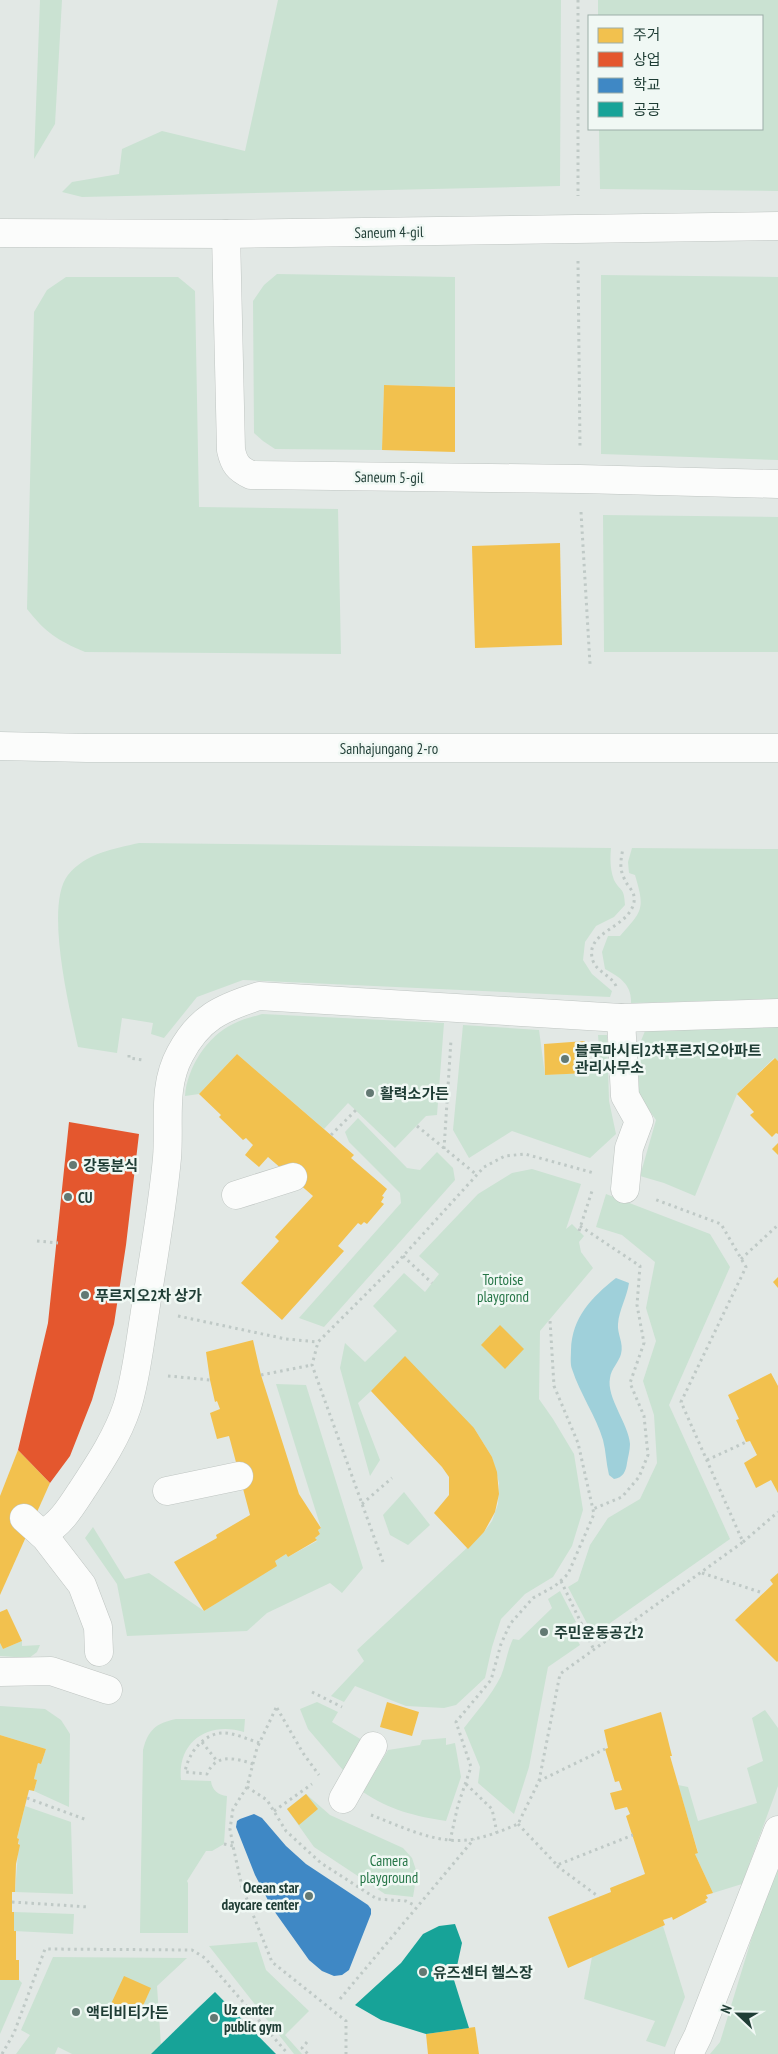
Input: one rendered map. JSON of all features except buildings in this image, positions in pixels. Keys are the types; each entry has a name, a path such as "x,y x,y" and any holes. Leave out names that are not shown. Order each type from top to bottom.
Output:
{"street":[{"name":"Saneum 4-gil","path":"0,233 226,234 778,226"},
{"name":"Saneum 5-gil","path":"226,234 231,450 234,462 240,469 251,475 580,479 778,484"},
{"name":"Sanhajungang 2-ro","path":"0,746 87,748 778,748"},
{"path":"99,1652 98,1627 82,1585 38,1528 63,1517 101,1462 126,1408 136,1372 158,1232 169,1138 168,1090 179,1055 196,1028 228,1006 259,996 621,1018 778,1013"},
{"path":"621,1018 625,1096 639,1121 629,1148 625,1189"},
{"path":"236,1196 293,1177"},
{"path":"167,1491 239,1476"},
{"path":"0,1672 51,1671 108,1690"},
{"path":"343,1799 374,1746"},
{"path":"689,2054 698,2036 778,1830"}],"path":[{"path":"578,0 578,197"},
{"path":"578,261 580,450"},
{"path":"581,505 590,664"},
{"path":"621,1018 621,994 614,982 600,971 594,961 592,949 598,938 625,919 631,910 634,900 633,890 624,881 621,870 623,848"},
{"path":"444,1149 453,1008"},
{"path":"331,1135 356,1110"},
{"path":"417,1126 477,1175"},
{"path":"382,1562 312,1365 318,1342 403,1256 484,1167 505,1156 525,1154 598,1174 625,1189 721,1224 741,1259 746,1268 681,1402 743,1542"},
{"path":"579,1231 598,1174"},
{"path":"741,1259 778,1225"},
{"path":"580,1226 640,1266 637,1305 644,1343 630,1383 644,1416 648,1455 639,1477 622,1497 593,1509"},
{"path":"37,1242 58,1243"},
{"path":"403,1256 432,1283"},
{"path":"174,1315 286,1339 318,1342"},
{"path":"550,1320 554,1386 578,1443 594,1514 568,1574 556,1586 532,1598 510,1624 501,1644 491,1680 456,1722 471,1767 458,1805 450,1841 474,1839 497,1833 518,1824 539,1781 560,1674 743,1542 778,1512"},
{"path":"261,1375 312,1365"},
{"path":"163,1376 210,1380"},
{"path":"708,1460 746,1442"},
{"path":"362,1504 392,1478"},
{"path":"701,1573 763,1593"},
{"path":"561,1581 594,1650"},
{"path":"312,1692 342,1707"},
{"path":"277,1708 260,1743 246,1787 233,1809 230,1829 232,1846 242,1887 272,1962 346,2021 346,2054"},
{"path":"253,1764 228,1758 217,1761 211,1766 207,1774 185,1772 190,1756 202,1742 220,1733 227,1733 260,1743"},
{"path":"202,1742 217,1761"},
{"path":"539,1781 605,1749"},
{"path":"274,1810 313,1784"},
{"path":"466,1784 492,1809 497,1833"},
{"path":"246,1787 267,1800 286,1831 321,1863 377,1899 406,1901 416,1906"},
{"path":"27,1798 87,1820"},
{"path":"518,1824 557,1865 599,1897"},
{"path":"557,1865 633,1835"},
{"path":"340,1999 474,1839"},
{"path":"224,1844 232,1846"},
{"path":"12,1902 89,1907"},
{"path":"2,2054 14,2033 46,1949 55,1949 192,1950 205,1958 288,2054"},
{"path":"307,2042 302,2048 308,2054"}],"green space":[{"path":"40,0 62,0 55,124 34,159"},
{"path":"278,0 561,0 560,186 82,197 62,192 72,182 119,174 122,149 162,131 245,151"},
{"path":"598,0 778,0 778,191 600,189 599,130 763,130 763,15 598,15"},
{"path":"277,274 455,277 455,387 384,385 382,450 275,449 254,433 253,301 264,285"},
{"path":"601,275 778,277 778,460 601,454"},
{"path":"66,277 178,277 195,291 199,507 338,509 341,654 85,652 53,635 27,609 34,312 47,290"},
{"path":"603,515 778,517 778,652 604,652"},
{"path":"139,843 611,848 612,872 616,884 623,892 625,905 614,917 596,926 585,942 583,960 592,974 612,991 610,997 243,980 197,997 164,1038 151,1034 153,1023 122,1018 117,1053 78,1047 61,959 58,909 61,890 68,875 83,862 100,853"},
{"path":"632,848 778,849 778,999 631,1003 629,991 624,982 605,969 602,952 608,936 620,936 640,909 640,895 635,875 629,873 628,862"},
{"path":"262,1014 444,1023 437,1115 426,1116 395,1148 348,1103 324,1129 237,1054 199,1094 185,1096 194,1064 215,1036 233,1024"},
{"path":"463,1025 539,1030 545,1075 601,1072 598,1035 607,1035 609,1101 616,1134 590,1158 512,1131 469,1158 453,1130"},
{"path":"778,1027 778,1061 774,1058 737,1094 695,1196 664,1183 640,1176 656,1120 639,1096 638,1048 645,1031"},
{"path":"358,1118 407,1168 420,1170 437,1152 453,1168 455,1180 324,1327 299,1318 401,1203 400,1193 349,1142 345,1132"},
{"name":"Tortoise playgrond","path":"532,1169 581,1184 566,1229 572,1224 584,1236 579,1242 581,1252 593,1268 540,1331 539,1399 574,1454 583,1510 572,1546 553,1577 525,1594 501,1619 485,1678 456,1705 444,1708 406,1706 355,1686 344,1702 331,1696 364,1661 357,1650 484,1532 492,1521 498,1504 499,1483 492,1457 474,1428 371,1391 358,1403 380,1460 370,1476 340,1368 345,1343 365,1362 397,1331 373,1306 404,1273 425,1292 439,1274 419,1256 478,1194 512,1173"},
{"path":"606,1194 710,1234 730,1267 669,1405 730,1539 593,1635 568,1587 578,1581 590,1545 608,1518 640,1499 657,1463 654,1415 643,1381 656,1341 646,1308 655,1262 622,1235 596,1227"},
{"path":"276,1384 306,1385 363,1568 342,1593 330,1583 267,1613 247,1631 127,1636 117,1584 85,1538 93,1527 125,1579 149,1573 204,1611 276,1566 275,1561 286,1554 288,1557 317,1541 315,1538 320,1534 318,1530 321,1528"},
{"path":"404,1492 430,1525 408,1545 390,1535 383,1515"},
{"path":"560,1591 576,1622 569,1625 580,1645 548,1667 529,1767 514,1814 478,1783 480,1767 464,1728 484,1703 501,1676 513,1639 519,1640 552,1608 548,1599"},
{"path":"22,1641 22,1646 40,1645 37,1652 29,1658 0,1656 0,1643 3,1649"},
{"path":"317,1702 338,1712 332,1722 367,1743 348,1776 308,1729 300,1709"},
{"path":"0,1706 45,1709 61,1720 70,1734 69,1807 34,1791 37,1780 34,1779 38,1763 41,1764 46,1749 0,1735"},
{"path":"765,1710 778,1728 778,1786 742,1884 713,1893 695,1854 698,1852 678,1785 688,1787 698,1821 757,1803 747,1768 763,1761 752,1718"},
{"path":"176,1719 245,1719 244,1732 219,1729 208,1732 198,1737 184,1754 181,1766 181,1780 211,1781 216,1791 227,1796 224,1844 212,1851 206,1851 187,1881 188,1933 140,1933 143,1750 150,1732 158,1725"},
{"path":"446,1738 446,1745 455,1743 461,1777 446,1821 403,1811 363,1792 388,1750 420,1745 422,1740"},
{"name":"Camera playground","path":"306,1794 330,1815 403,1848 412,1858 417,1873 413,1897 385,1894 314,1847 287,1809"},
{"path":"25,1806 71,1822 73,1894 15,1892 19,1839 17,1838"},
{"path":"778,1864 778,2054 710,2054 720,2042 774,1865"},
{"path":"14,1912 74,1914 73,1934 14,1931"},
{"path":"663,1926 685,1997 665,2047 646,2041 655,2021 584,1999 592,1957"},
{"path":"257,1942 266,1970 309,2011 285,2035 302,2054 294,2054 209,1946"},
{"path":"53,1957 187,1958 157,1986 161,2045 151,2054 72,2054 58,2047 55,2054 16,2054 30,2035 21,2030"},
{"path":"0,1980 19,1980 22,1983 0,2034"}],"water":[{"path":"616,1278 629,1283 618,1324 622,1346 621,1354 613,1369 610,1386 614,1402 629,1436 630,1444 625,1471 622,1476 614,1479 609,1475 603,1440 571,1367 571,1350 572,1338 579,1318 591,1300"}],"place":[{"name":"블루마시티2차푸르지오아파트 관리사무소","path":"565,1059"},
{"name":"활력소가든","path":"370,1093"},
{"name":"강동분식","path":"73,1165"},
{"name":"CU","path":"68,1197"},
{"name":"푸르지오2차 상가","path":"85,1295"},
{"name":"주민운동공간2","path":"544,1632"},
{"name":"Ocean star daycare center","path":"309,1896"},
{"name":"유즈센터 헬스장","path":"423,1972"},
{"name":"액티비티가든","path":"76,2012"},
{"name":"Uz center public gym","path":"214,2018"}]}
